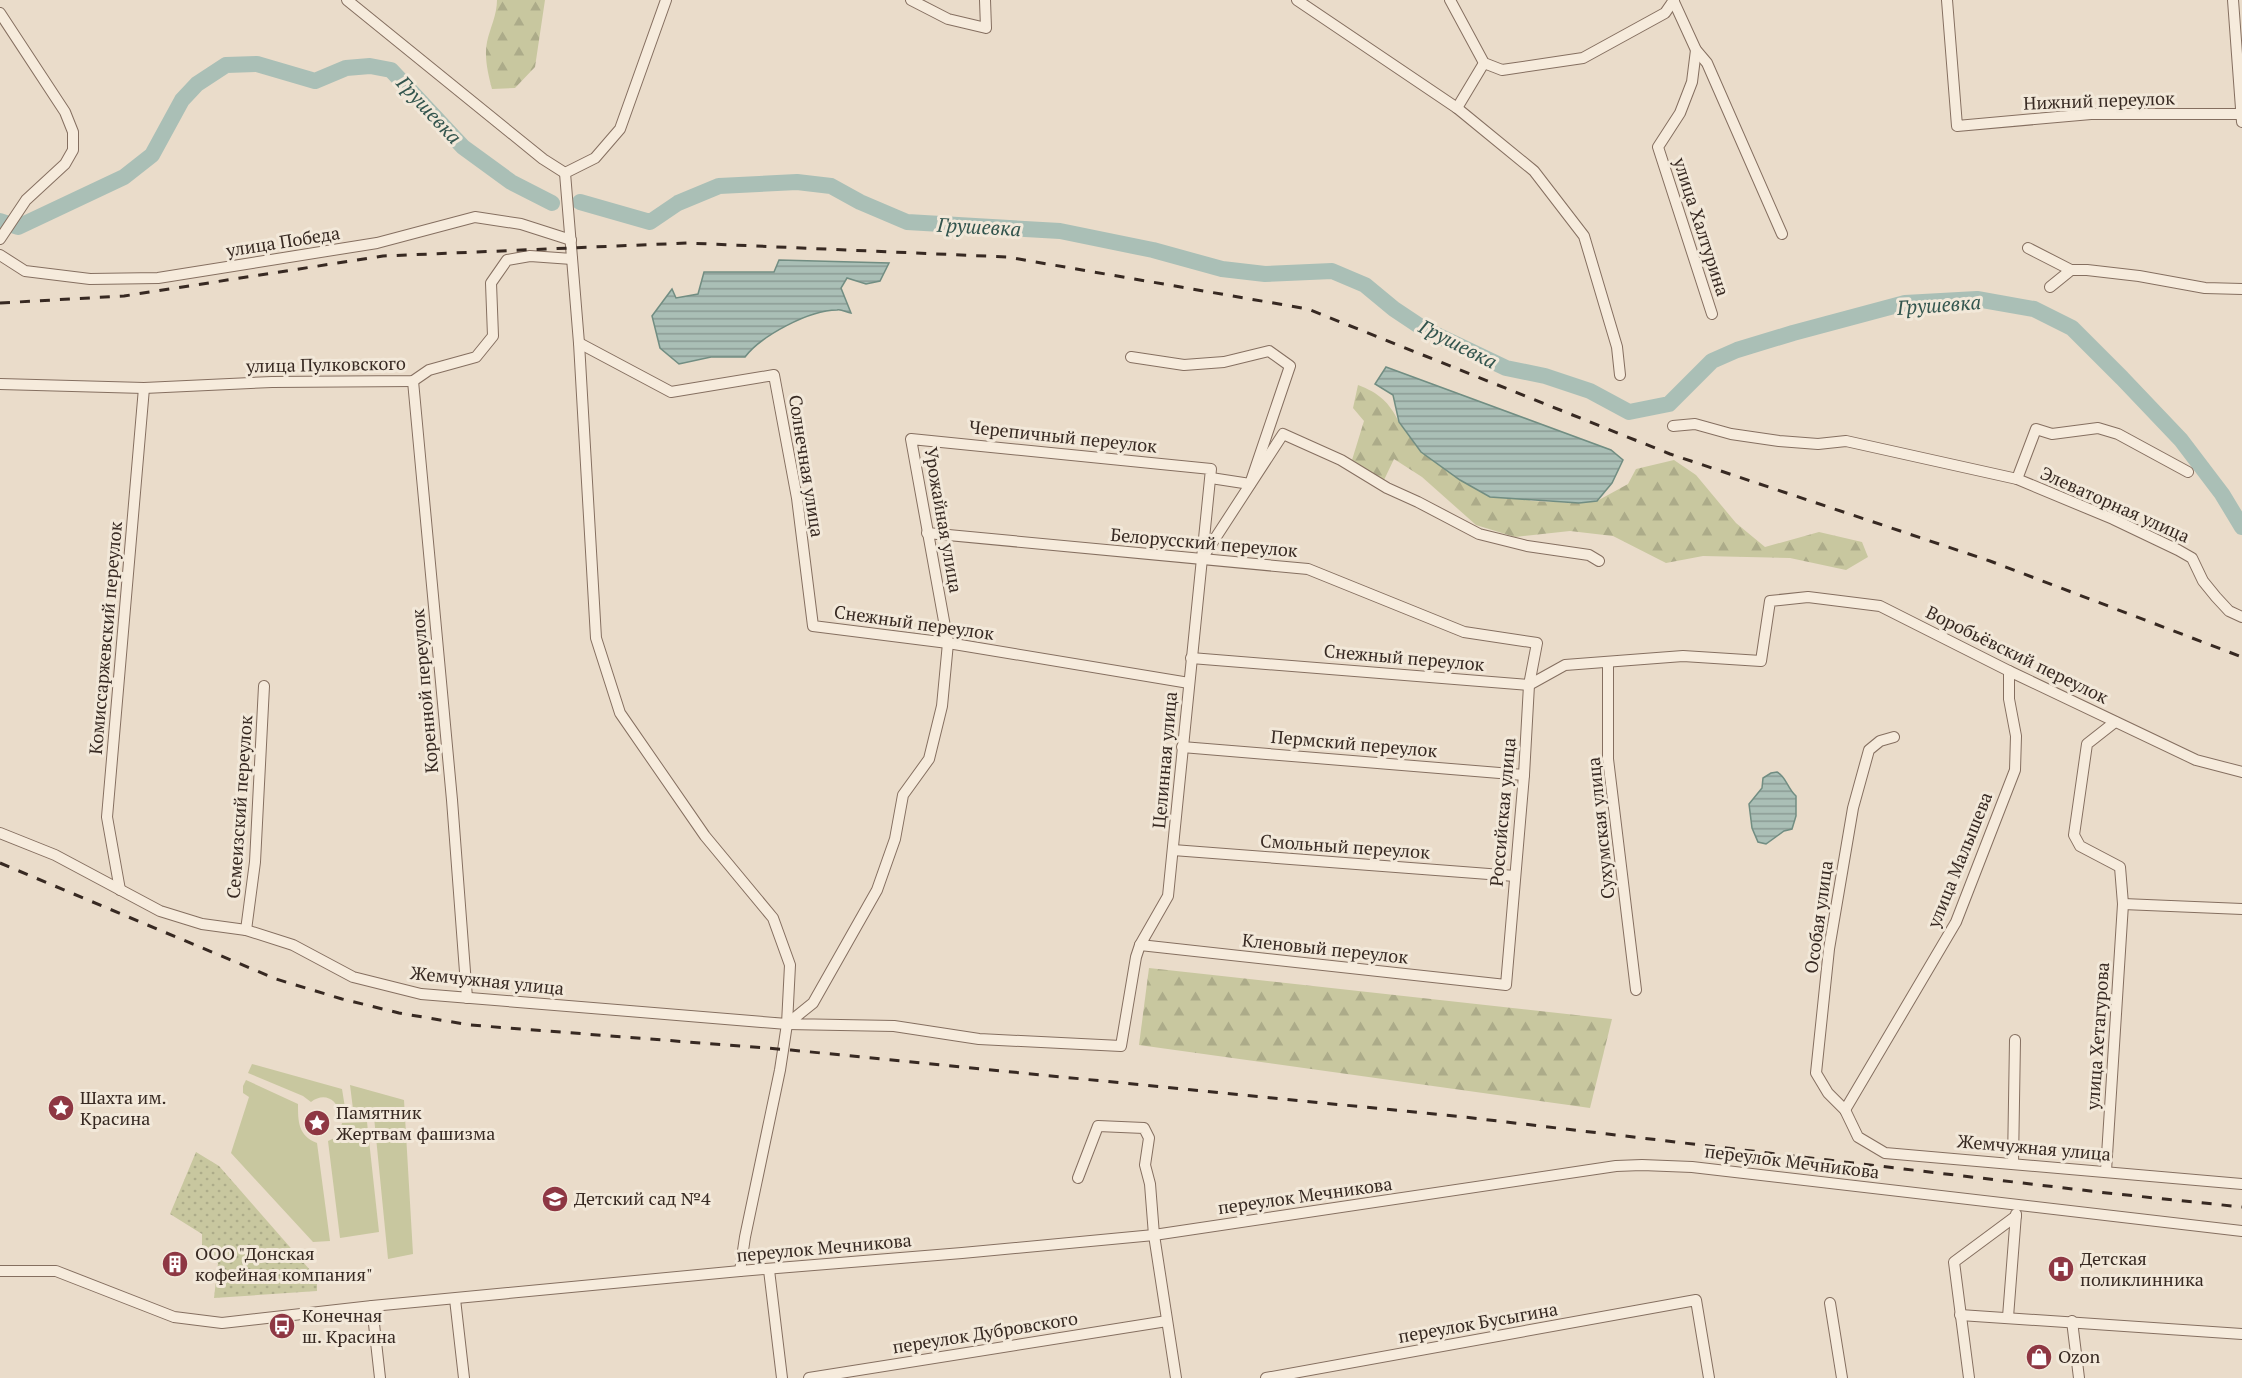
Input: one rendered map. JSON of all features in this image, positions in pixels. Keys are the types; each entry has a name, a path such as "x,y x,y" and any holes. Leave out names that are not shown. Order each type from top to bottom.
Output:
{"street":[{"path":"347,0 543,159 565,173"},
{"path":"565,173 595,158 620,129 666,0"},
{"path":"911,0 948,19 986,28 985,0"},
{"path":"1297,0 1457,108 1534,171 1584,236 1617,347 1620,375"},
{"path":"1450,0 1484,63 1502,70 1583,58 1665,13 1674,1 1696,50 1707,63 1782,234"},
{"name":"Нижний переулок","path":"1947,0 1957,126 2091,114 2242,114"},
{"path":"2233,0 2242,122"},
{"path":"0,13 65,112 74,132 73,150 65,164 26,200 2,237"},
{"name":"улица Халтурина","path":"1696,50 1692,82 1680,113 1658,147 1712,314"},
{"path":"1457,108 1484,63"},
{"path":"565,173 579,343 596,638 620,713 705,836 773,918 790,965 787,1024 780,1070 744,1236 740,1271"},
{"name":"улица Победа","path":"0,255 25,271 90,279 158,278 377,243 475,217 521,224 571,240"},
{"path":"2028,248 2071,270 2109,272 2205,288 2242,289"},
{"name":"улица Пулковского","path":"0,384 144,388 272,382 413,381 429,370 476,357 492,336 491,283 507,260 530,256 572,259"},
{"path":"2050,286 2071,270"},
{"name":"Солнечная улица","path":"579,343 671,392 774,375 796,498 813,626"},
{"path":"1131,357 1184,365 1224,362 1269,351 1290,366 1250,484"},
{"name":"Коренной переулок","path":"413,381 452,800 467,998"},
{"name":"Комиссаржевский переулок","path":"120,890 107,817 144,388"},
{"name":"Элеваторная улица","path":"1673,426 1695,424 1731,434 1779,441 1818,444 1846,441 2017,479 2114,519 2192,558 2203,581 2229,611 2242,617"},
{"name":"Элеваторная улица","path":"2017,479 2036,429 2052,434 2098,428 2136,442 2188,472"},
{"path":"1202,559 1283,434 1341,460 1387,488 1479,534 1527,546 1589,555 1599,561"},
{"name":"Урожайная улица","path":"787,1024 813,1003 877,890 895,839 903,795 929,759 942,706 948,643 911,439"},
{"name":"Черепичный переулок","path":"911,439 1211,473 1250,484"},
{"name":"Целинная улица","path":"787,1024 894,1026 979,1039 1121,1046 1140,945 1168,896 1211,473"},
{"name":"Белорусский переулок","path":"927,533 1308,569 1464,632 1537,643"},
{"name":"Воробьёвский переулок","path":"1608,662 1683,656 1761,661 1770,601 1808,597 1880,606 2009,671 2196,760 2242,772"},
{"name":"Снежный переулок","path":"813,626 948,643 1189,683"},
{"name":"Российская улица","path":"1506,985 1524,775 1529,685 1537,643"},
{"name":"Снежный переулок","path":"1191,658 1529,685"},
{"path":"1529,685 1564,665 1608,662"},
{"name":"Сухумская улица","path":"1608,662 1608,759 1636,990"},
{"name":"улица Малышева","path":"1845,1110 1956,922 2015,770 2016,736 2009,699 2009,671"},
{"name":"Семеизский переулок","path":"246,930 255,862 264,686"},
{"name":"улица Хетагурова","path":"2106,1171 2123,904 2120,867 2080,846 2074,836 2087,744 2115,722"},
{"name":"Особая улица","path":"1845,1110 1828,1093 1816,1073 1829,949 1853,808 1869,750 1880,741 1894,737"},
{"name":"Пермский переулок","path":"1182,747 1524,775"},
{"name":"Жемчужная улица","path":"0,833 55,855 160,911 202,924 246,930 293,945 353,977 421,994 787,1024"},
{"name":"Смольный переулок","path":"1173,850 1515,876"},
{"path":"2123,904 2242,909"},
{"name":"Кленовый переулок","path":"1140,945 1506,985"},
{"path":"2013,1163 2015,1040"},
{"name":"Жемчужная улица","path":"1845,1110 1858,1137 1885,1153 2242,1184"},
{"path":"1078,1178 1098,1126 1144,1128 1149,1138 1145,1165 1150,1184 1154,1235 1176,1378"},
{"name":"переулок Мечникова","path":"0,1271 56,1271 174,1317 222,1323 372,1306 740,1271 1154,1235 1605,1168 1642,1165 1692,1167 2242,1231"},
{"path":"2007,1317 2017,1204"},
{"path":"1969,1378 1954,1262 2016,1216"},
{"path":"769,1270 782,1378"},
{"path":"455,1299 464,1378"},
{"name":"переулок Бусыгина","path":"1266,1378 1696,1300 1708,1378"},
{"path":"1830,1303 1842,1378"},
{"path":"372,1306 380,1378"},
{"path":"1960,1315 2242,1334"},
{"name":"переулок Дубровского","path":"809,1378 1167,1321"},
{"path":"2072,1321 2079,1378"}],"green space":[{"path":"497,0 545,0 535,67 515,88 492,89 488,71 486,48"},
{"path":"1358,385 1383,399 1399,422 1531,501 1579,503 1597,501 1628,484 1636,469 1674,460 1696,475 1736,523 1765,547 1819,532 1862,542 1868,557 1846,570 1790,558 1703,556 1666,563 1613,536 1570,531 1515,537 1476,525 1422,477 1394,459 1384,480 1352,460 1364,421 1353,408"},
{"path":"1149,968 1612,1019 1590,1108 1139,1045"},
{"path":"252,1064 342,1089 346,1114 340,1114 336,1104 325,1097 311,1102 303,1096 248,1073"},
{"path":"246,1080 298,1104 300,1127 306,1136 317,1143 330,1241 313,1242 231,1153 249,1097 243,1093"},
{"path":"350,1085 404,1100 413,1254 388,1259 374,1117 354,1117"},
{"path":"367,1122 379,1232 340,1238 328,1141 339,1136 342,1123"},
{"path":"196,1152 219,1166 317,1278 317,1291 214,1298 218,1263 202,1253 202,1234 170,1214"}],"shaded area":[{"path":"779,260 889,263 880,281 866,284 847,278 841,288 851,313 840,310 826,311 800,319 762,341 745,357 711,357 679,364 660,348 652,316 672,289 676,298 698,294 704,272 774,272"},
{"path":"1386,367 1611,450 1623,460 1612,483 1597,501 1579,503 1490,497 1460,480 1421,452 1399,422 1393,395 1375,384"},
{"path":"1777,772 1796,796 1796,816 1792,829 1784,831 1766,844 1758,842 1752,828 1749,804 1762,788 1763,778"}],"waterway":[{"name":"Грушевка","path":"0,221 18,227 124,177 152,155 182,100 197,84 226,65 257,64 315,81 346,68 370,66 391,70 463,147 511,182 552,203"},
{"name":"Грушевка","path":"580,202 650,222 678,203 719,186 797,182 831,186 860,202 907,222 1060,231 1153,250 1222,269 1265,274 1332,271 1365,285 1394,309 1424,329 1506,368 1545,376 1590,391 1629,412 1669,404 1712,361 1737,350 1905,303 1977,299 2034,309 2072,328 2122,378 2181,440 2222,494 2242,527"}],"railway":[{"path":"0,303 124,296 383,256 687,243 1007,257 1308,309 1670,454 1990,561 2242,657"},
{"path":"0,863 276,979 399,1013 470,1025 791,1050 1464,1117 2242,1207"}],"place":[{"name":"Шахта им. Красина","path":"61,1108"},
{"name":"Памятник Жертвам фашизма","path":"317,1123"},
{"name":"Детский сад №4","path":"555,1199"},
{"name":"ООО \"Донская кофейная компания\"","path":"175,1264"},
{"name":"Детская поликлинника","path":"2061,1269"},
{"name":"Конечная ш. Красина","path":"282,1326"},
{"name":"Ozon","path":"2039,1357"}]}
